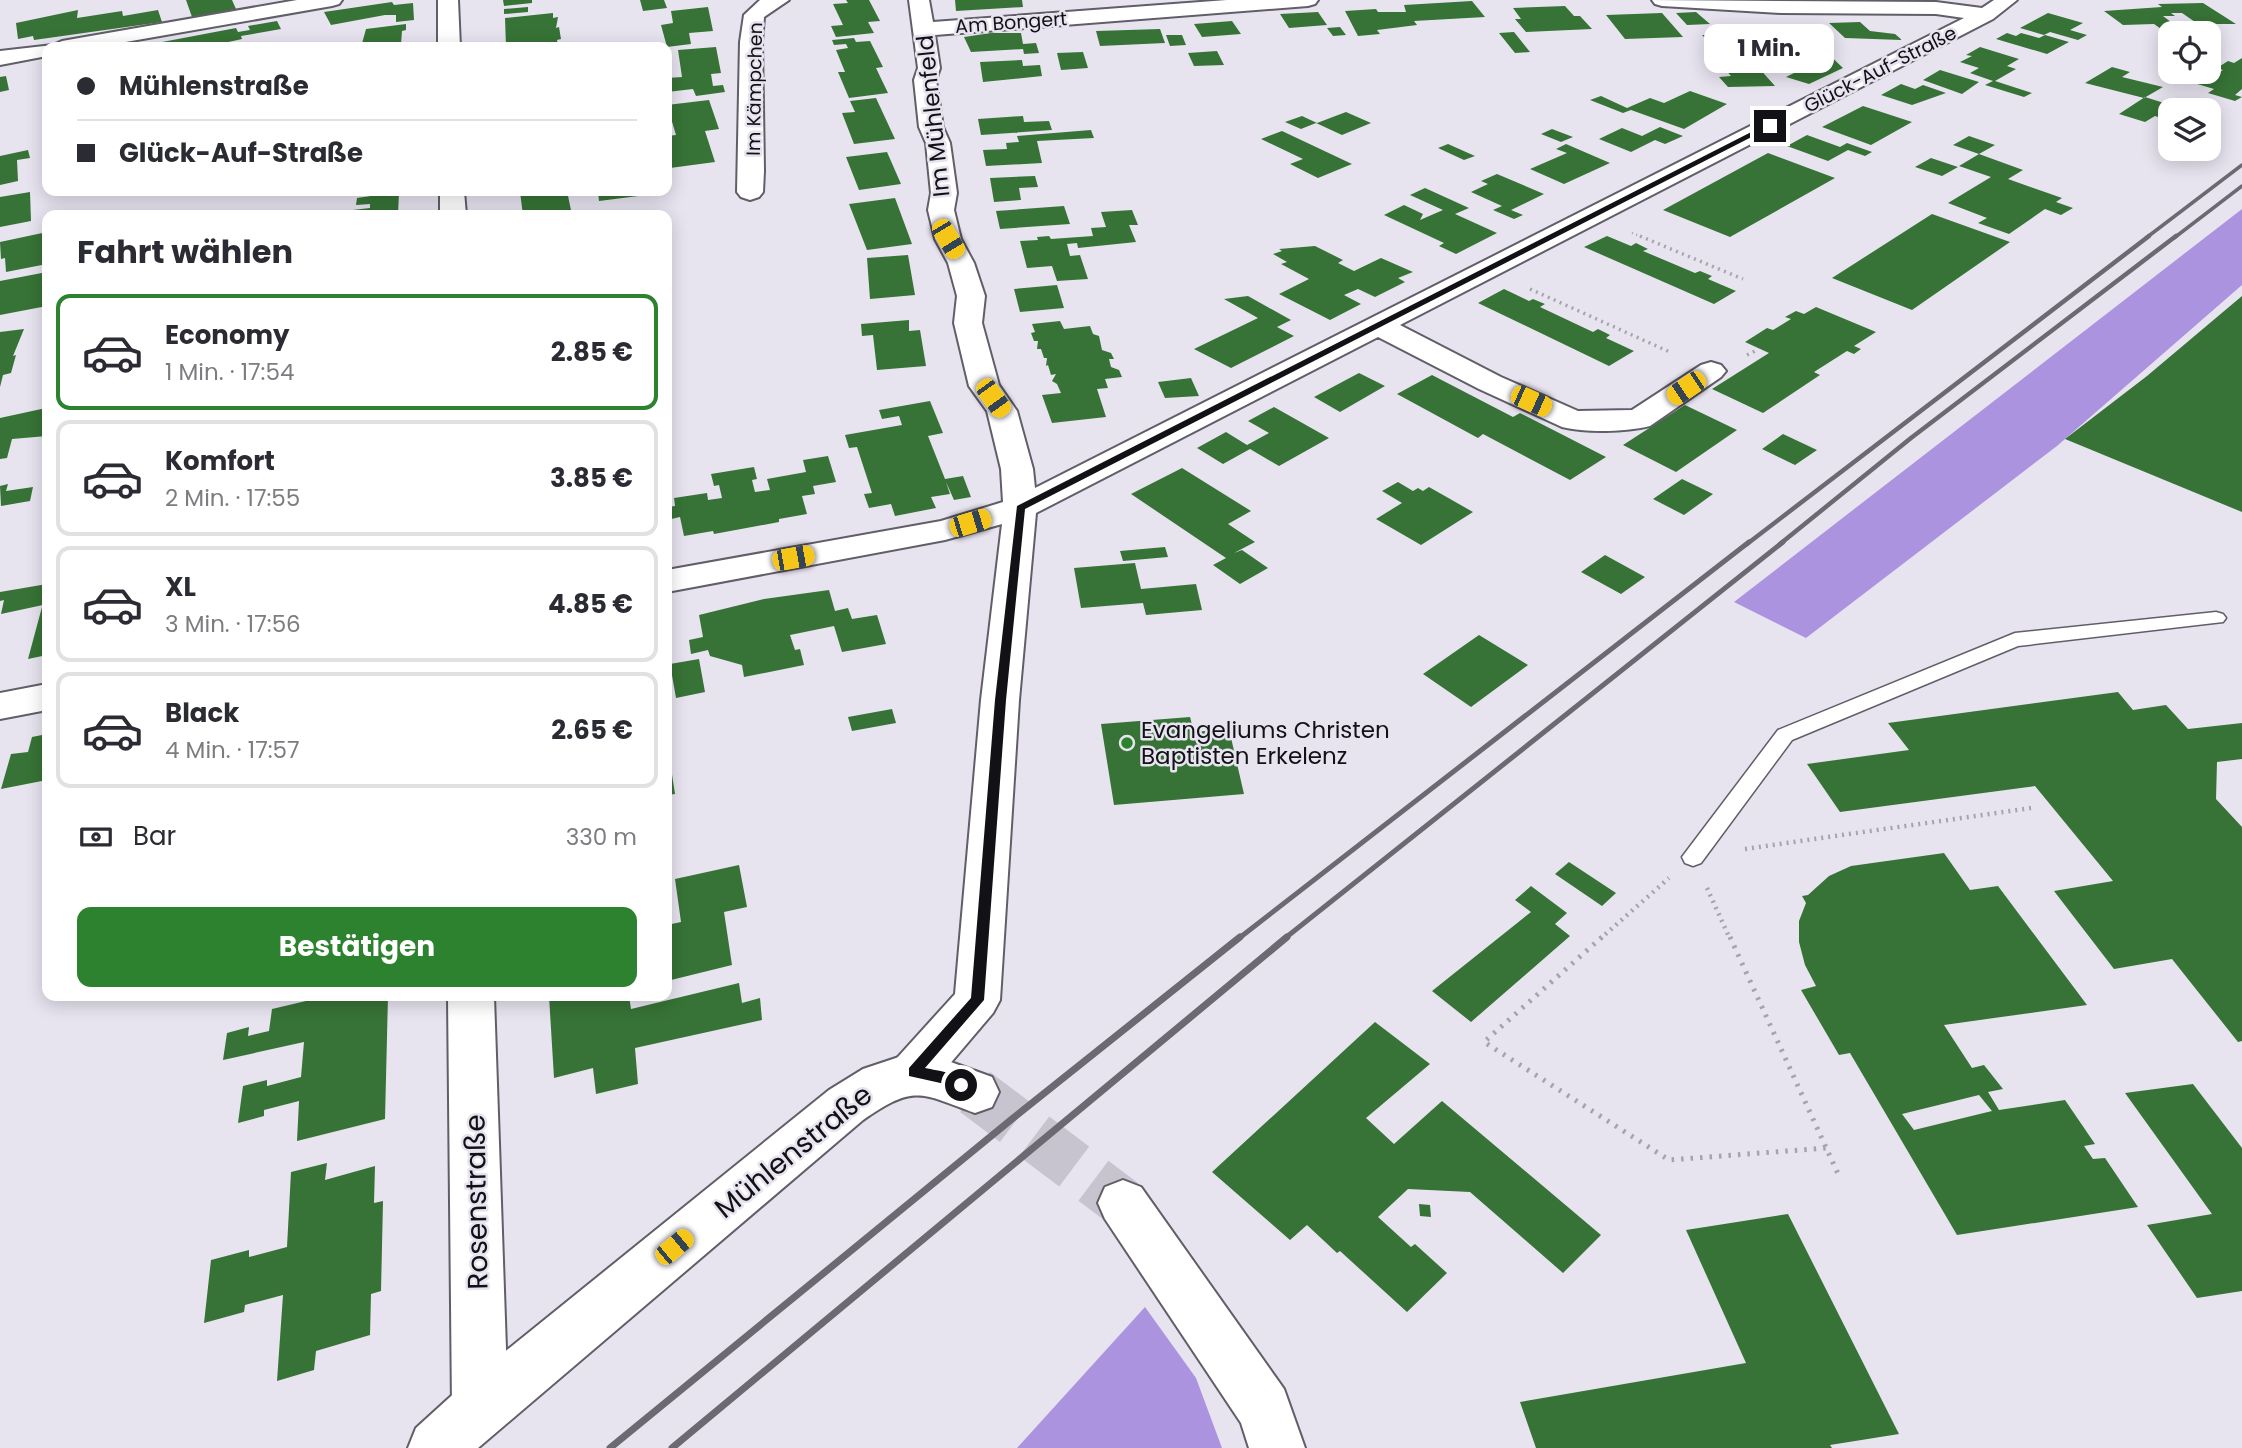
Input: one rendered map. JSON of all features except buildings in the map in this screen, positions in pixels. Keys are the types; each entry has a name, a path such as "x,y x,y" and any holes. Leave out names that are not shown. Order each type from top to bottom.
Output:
{"street":[{"path":"91,42 331,0"},
{"path":"448,0 449,42"},
{"name":"Im Kämpchen","path":"750,192 751,42 754,15 768,4 779,0"},
{"name":"Im Mühlenfeld","path":"914,1072 977,1000 1000,700 1020,508 1017,469 1002,411 984,386 968,323 971,296 961,263 948,239 941,210 944,193 938,143 931,127 925,80 929,68 919,0"},
{"name":"Am Bongert","path":"925,29 1308,0"},
{"path":"1661,0 1781,7 1996,7"},
{"name":"Glück-Auf-Straße","path":"672,580 945,530 1020,508 1592,217 1996,7"},
{"path":"0,58 42,51"},
{"path":"1377,325 1490,383 1573,420 1639,419 1711,371"},
{"path":"0,706 42,698"},
{"name":"Rosenstraße","path":"471,1001 480,1408"},
{"name":"Mühlenstraße","path":"436,1448 480,1408 846,1105 880,1081 914,1072 948,1079 975,1092"},
{"path":"1123,1203 1264,1409 1277,1448"}],"lane":[{"path":"1693,857 1785,735 2015,640 2216,618"}],"path":[{"path":"1592,217 1743,279"},
{"path":"1488,269 1711,371"},
{"path":"1826,1148 1669,1160 1485,1042 1693,857 2031,808"},
{"path":"1693,857 1839,1176"}],"shaded area":[{"path":"2242,209 2242,285 2057,446 1806,638 1734,602"},
{"path":"1145,1307 1196,1378 1222,1448 1017,1448"}],"tunnel":[{"path":"975,1092 1123,1203"}],"railway":[{"path":"2146,238 2242,165"},
{"path":"2174,238 2242,186"},
{"path":"1747,544 2149,236"},
{"path":"1780,544 1911,438 2176,236"},
{"path":"1238,939 1749,542"},
{"path":"1284,939 1783,542"},
{"path":"610,1448 1012,1119 1240,937"},
{"path":"672,1448 1287,937"}],"place":[{"name":"Evangeliums Christen Baptisten Erkelenz","path":"1127,743"}],"route":[{"path":"961,1085 948,1079 914,1072 977,1000 1000,700 1020,508 1770,126"}]}
